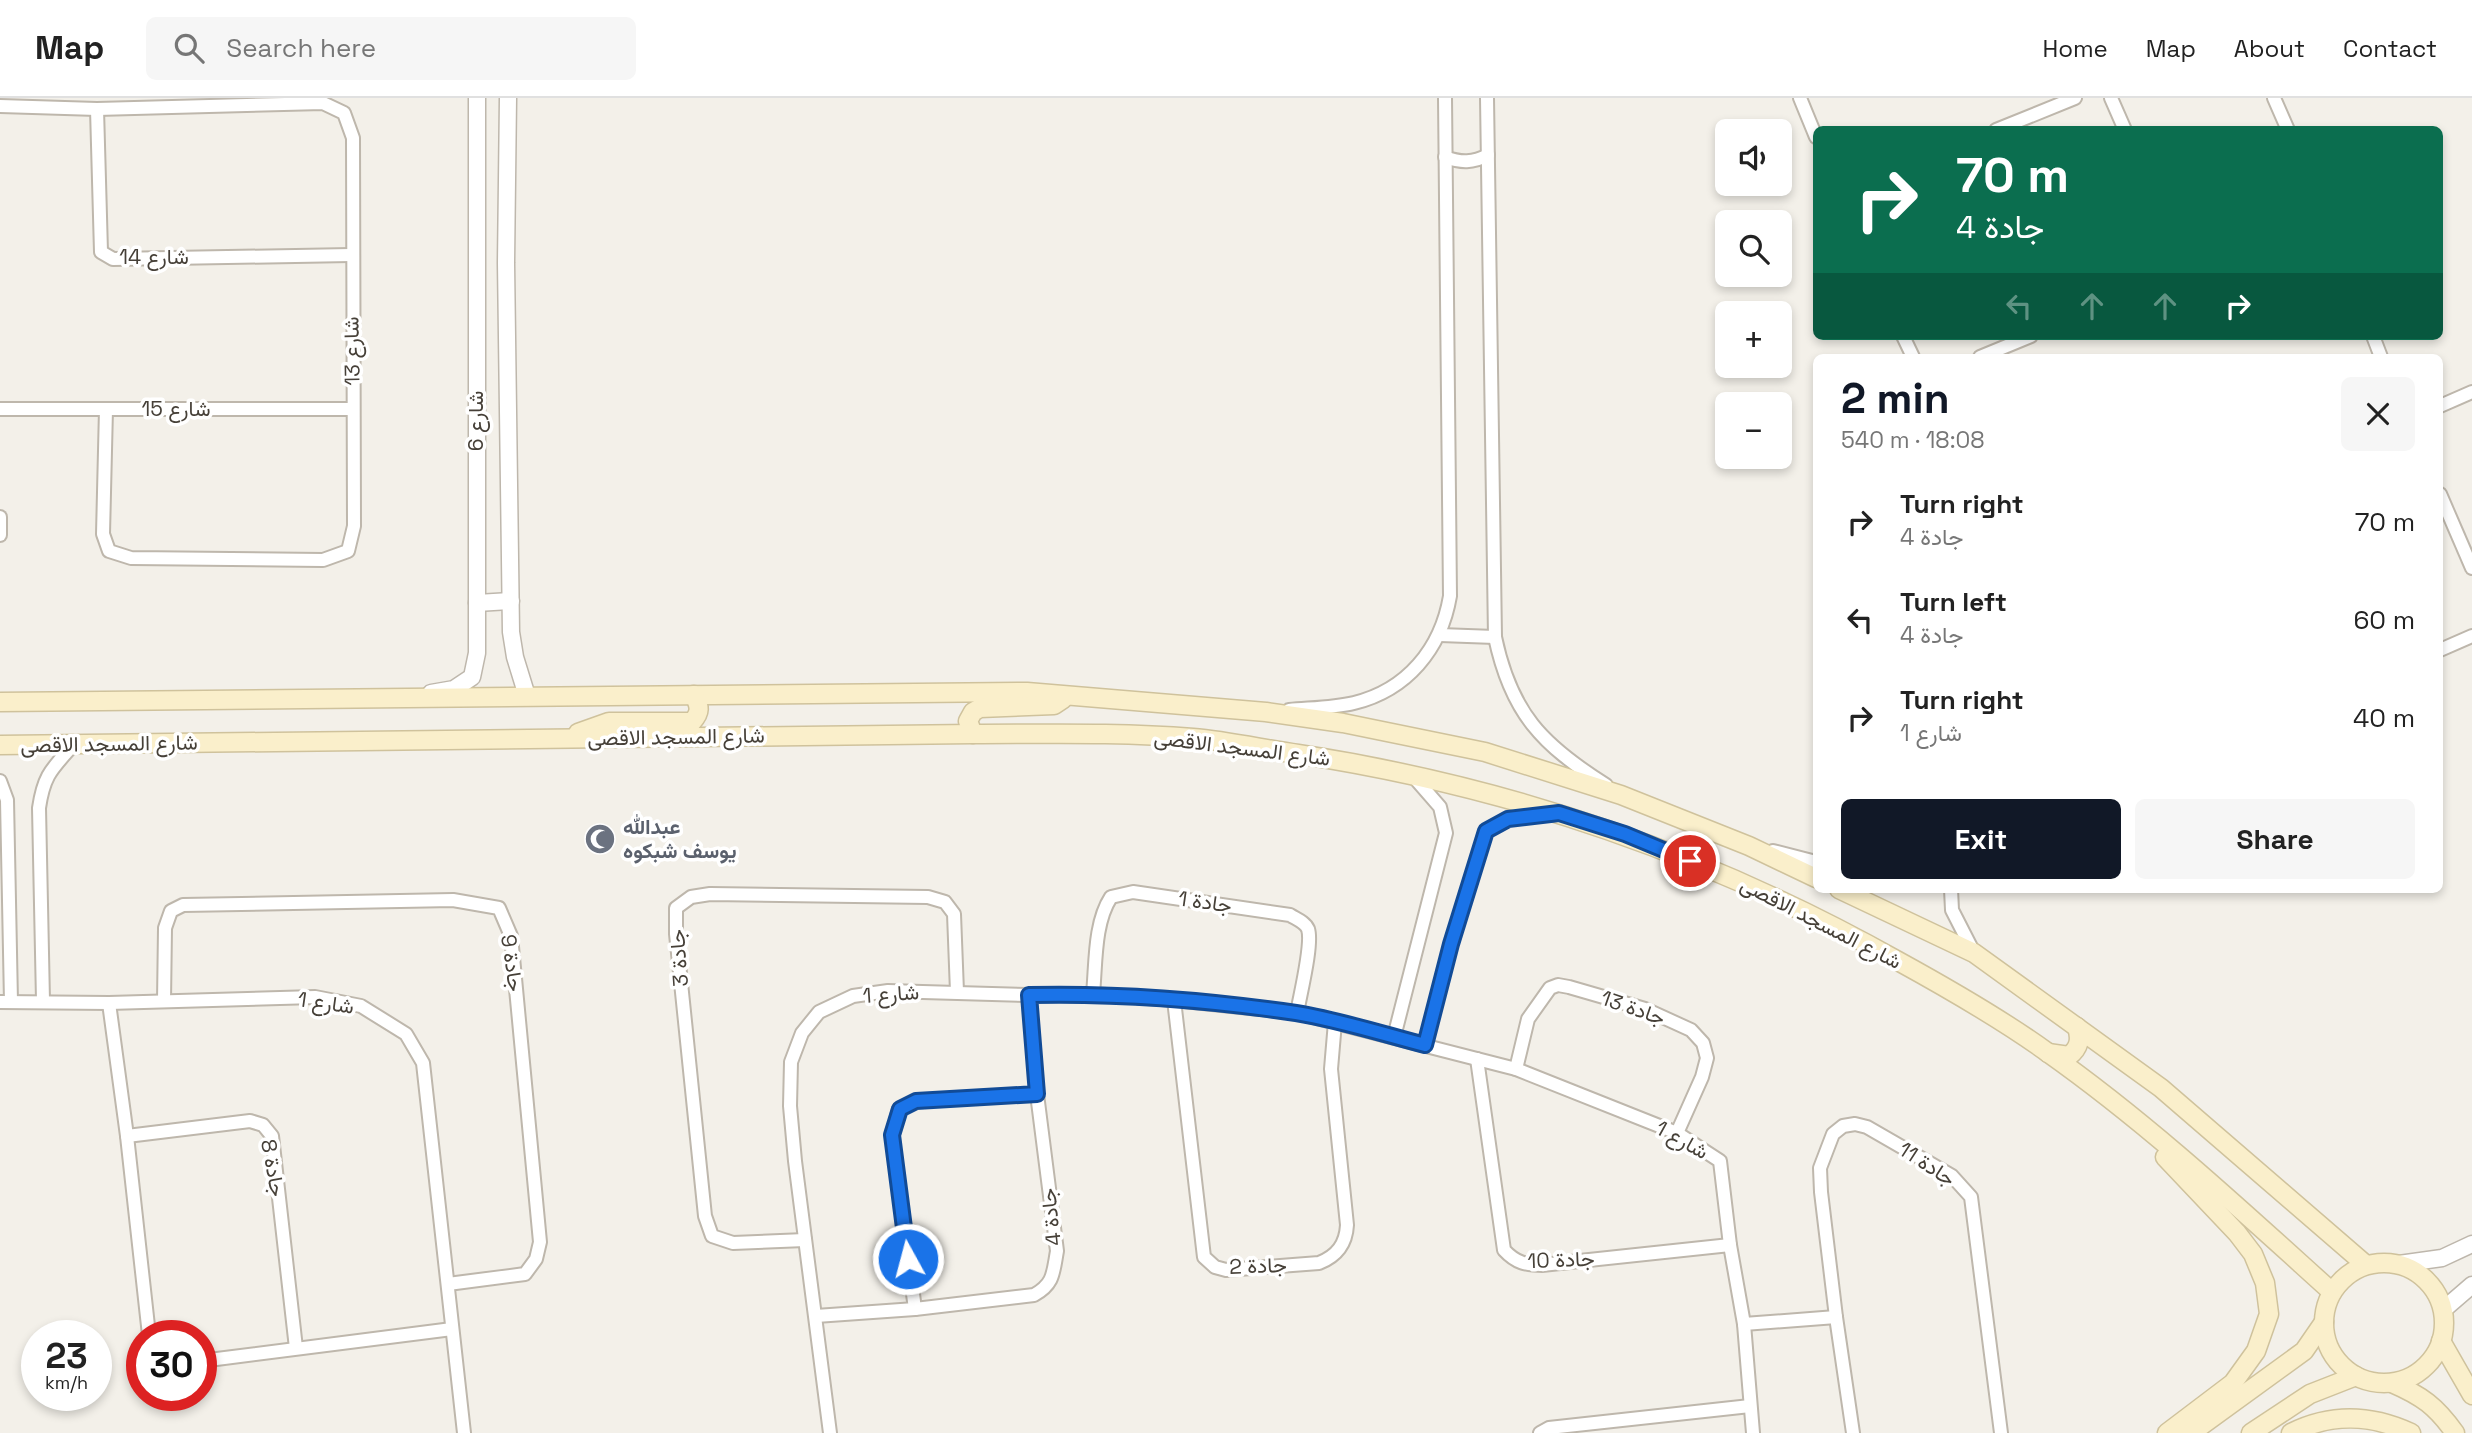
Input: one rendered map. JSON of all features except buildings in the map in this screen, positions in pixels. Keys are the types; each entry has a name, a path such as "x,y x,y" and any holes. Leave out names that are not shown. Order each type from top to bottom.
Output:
{"main road":[{"name":"شارع المسجد الاقصى","path":"0,702 1027,692 1266,712 1343,723 1485,752 1621,795 1749,846 1813,877"},
{"path":"565,738 609,722 692,722 698,716 700,707 695,695"},
{"path":"972,734 968,721 973,712 980,708 1054,705 1069,695"},
{"name":"شارع المسجد الاقصى","path":"0,745 972,734 1195,738 1353,762 1475,788 1625,834 1782,899 1969,1001 2048,1053 2172,1150 2332,1292"},
{"name":"شارع المسجد الاقصى","path":"1847,893 1974,953 2077,1027 2161,1088 2365,1265"},
{"path":"2048,1053 2069,1056 2076,1051 2080,1037 2077,1027"},
{"path":"2114,1104 2237,1233 2253,1254 2266,1283 2270,1314 2256,1351 2233,1383 2167,1433"},
{"path":"2382,1262 2399,1264 2414,1270 2428,1281 2443,1310 2444,1326 2434,1357 2423,1369 2409,1378 2380,1383 2356,1376 2339,1363 2328,1344 2324,1322 2326,1306 2341,1280 2365,1265 2382,1262"},
{"path":"2191,1433 2304,1351 2324,1322"},
{"path":"2441,1341 2472,1395"},
{"path":"2251,1433 2310,1394 2356,1376"},
{"path":"2392,1383 2421,1396 2446,1420 2455,1433"},
{"path":"2291,1433 2312,1422 2346,1418 2375,1420 2411,1433"}],"street":[{"name":"شارع 6","path":"411,698 454,688 472,677 477,653 477,98"},
{"name":"شارع 6","path":"508,98 506,263 511,632 515,657 527,696"},
{"path":"1266,712 1351,704 1370,698 1387,690 1410,673 1430,652 1440,635 1450,596 1445,98"},
{"path":"1487,98 1495,637 1506,679 1525,716 1538,733 1570,762 1621,795"},
{"path":"1800,98 1813,130"},
{"path":"2006,126 2075,98"},
{"path":"2111,98 2123,126"},
{"path":"2274,98 2286,126"},
{"name":"شارع 13","path":"0,106 97,109 323,103 344,113 353,138 351,254 354,526 348,551 323,560 131,558 109,551 103,534 106,409"},
{"name":"شارع 14","path":"97,109 101,252 113,259 351,254"},
{"path":"1446,157 1471,162 1488,155"},
{"path":"1987,354 2021,340"},
{"path":"2443,405 2472,392"},
{"name":"شارع 15","path":"0,409 353,409"},
{"path":"2443,501 2472,568"},
{"path":"0,517 0,535"},
{"path":"477,603 511,601"},
{"path":"1440,635 1495,637"},
{"path":"2443,649 2472,636"},
{"path":"43,1001 39,808 42,786 50,771 74,744"},
{"path":"1394,1037 1447,832 1440,807 1413,775"},
{"name":"شارع 1","path":"0,781 7,800 6,1002 109,1003 315,998 361,1006 406,1034 424,1063 464,1433"},
{"path":"1425,1045 1451,944 1486,831 1508,819 1559,813"},
{"path":"1749,846 1813,861"},
{"name":"جادة 1","path":"1093,994 1101,918 1106,905 1111,897 1133,892 1290,915 1305,924 1309,942 1297,1013"},
{"path":"1951,893 1952,910 1974,953"},
{"name":"جادة 3","path":"805,1240 733,1243 712,1236 705,1216 702,1190 676,934 676,908 691,897 710,894 928,897 945,902 954,914 957,992"},
{"name":"جادة 9","path":"164,1000 164,928 171,911 183,905 453,900 499,908 511,936 540,1242 536,1259 525,1274 448,1284"},
{"name":"جادة 13","path":"1516,1069 1528,1019 1550,988 1558,985 1569,987 1645,1009 1691,1030 1703,1042 1706,1051 1703,1077 1677,1133"},
{"name":"شارع 1","path":"830,1433 790,1106 791,1062 803,1033 819,1012 853,996 888,991 1093,994 1297,1013 1516,1069 1677,1133 1720,1161 1730,1245 1744,1324 1752,1433"},
{"name":"جادة 4","path":"816,1316 915,1309 1034,1295 1047,1288 1056,1251 1037,1094 1029,995"},
{"name":"جادة 2","path":"1174,1000 1204,1257 1215,1267 1226,1270 1319,1263 1332,1258 1346,1237 1347,1224 1331,1069 1335,1022"},
{"path":"109,1003 147,1320"},
{"name":"جادة 10","path":"1477,1059 1504,1250 1511,1258 1524,1265 1542,1265 1730,1245"},
{"path":"915,1309 892,1135 900,1109 916,1101 1037,1094"},
{"name":"جادة 8","path":"127,1136 250,1121 263,1125 272,1136 296,1348"},
{"name":"جادة 11","path":"1853,1433 1836,1317 1820,1168 1833,1134 1843,1126 1856,1124 1867,1127 1952,1176 1972,1197 2001,1433"},
{"path":"2399,1264 2442,1258 2472,1244"},
{"path":"2443,1310 2472,1285"},
{"path":"1744,1324 1836,1317"},
{"path":"217,1359 452,1329"},
{"path":"1540,1433 1549,1427 1750,1406"}],"place":[{"name":"عبدالله يوسف شبكوه","path":"600,839"}],"route":[{"path":"908,1259 892,1135 900,1109 916,1101 1037,1094 1029,995 1093,994 1297,1013 1425,1045 1451,944 1486,831 1508,819 1559,813 1625,834 1690,861"}]}
